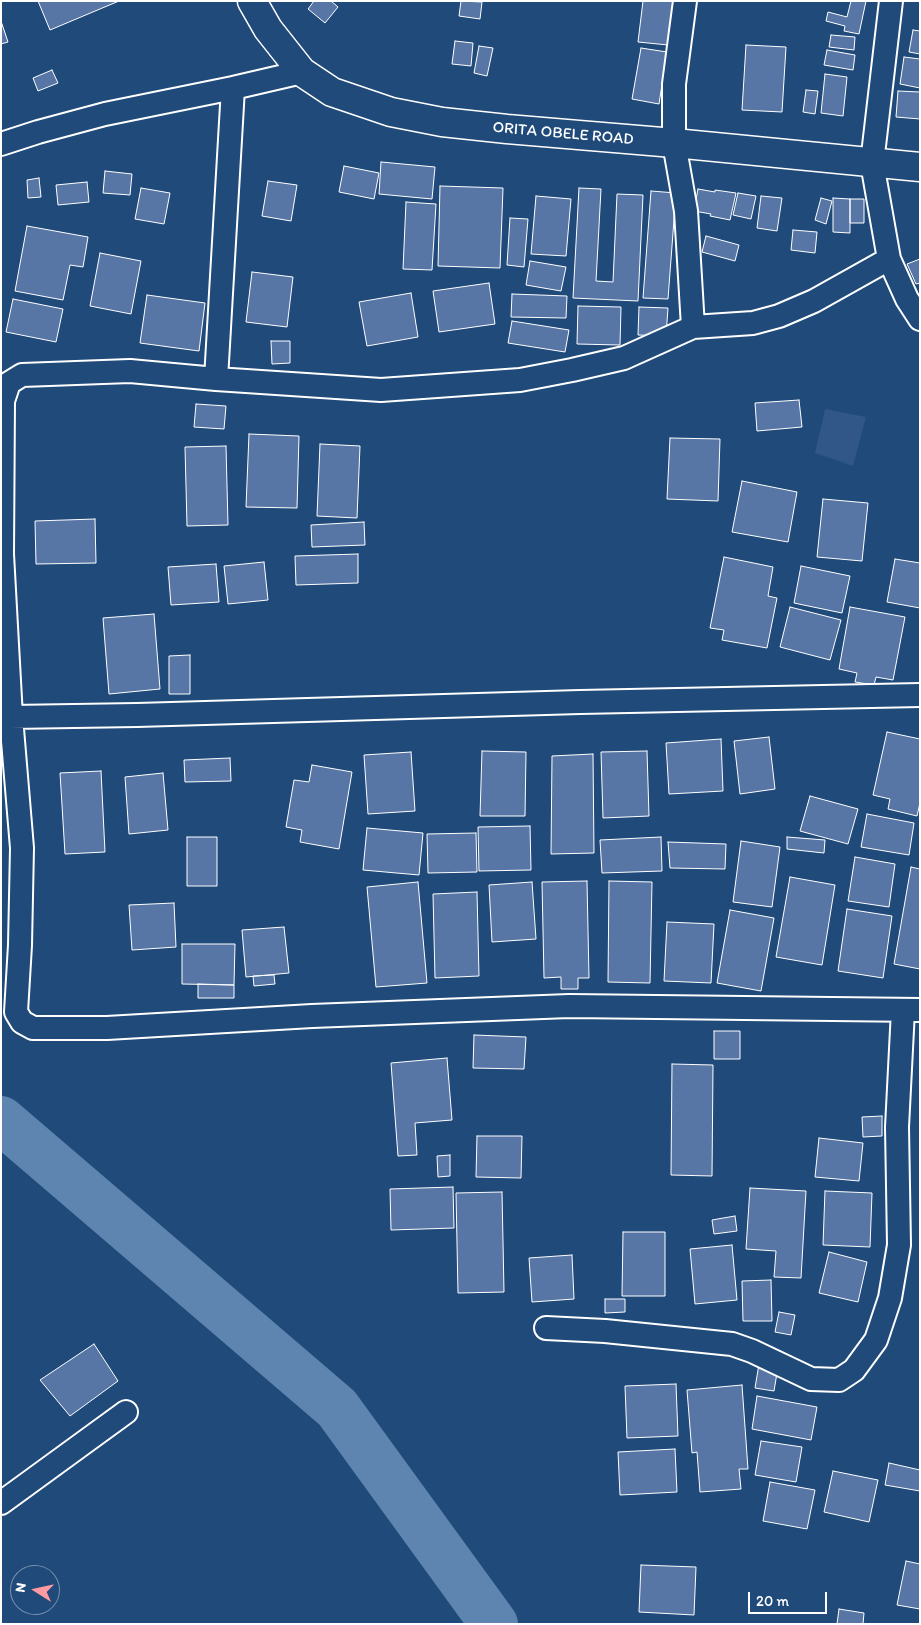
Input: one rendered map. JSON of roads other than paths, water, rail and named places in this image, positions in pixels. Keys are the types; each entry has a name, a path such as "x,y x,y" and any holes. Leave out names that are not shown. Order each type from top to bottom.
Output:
{"main road":[{"name":"ORITA OBELE ROAD","path":"252,1 268,29 302,72 332,92 391,112 425,119 507,129 920,167"}],"street":[{"path":"685,1 674,84 674,143 686,211 693,327"},
{"path":"891,1 872,163 889,259 907,299 920,319"},
{"path":"1,144 105,114 302,72"},
{"path":"216,379 233,88"},
{"path":"546,1328 605,1331 732,1344 752,1351 811,1379 839,1380 854,1370 876,1340 890,1298 899,1246 897,1127 911,1010 569,1006 312,1016 106,1028 33,1028 22,1022 16,1012 20,945 22,848 11,717 2,554 3,401 9,383 22,375 130,371 381,390 520,380 624,358 693,327 753,323 779,316 814,302 889,259"},
{"path":"11,717 920,695"},
{"path":"1,1502 126,1412"}],"waterway":[{"path":"1,1120 337,1408 494,1624"}]}
